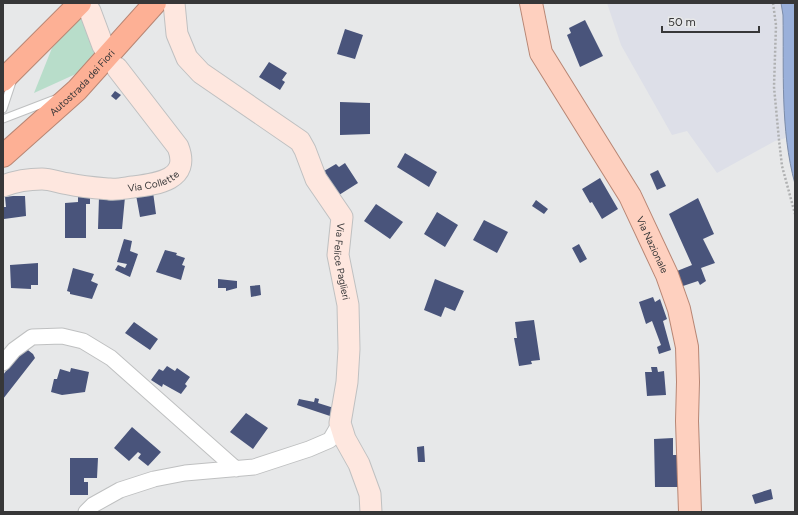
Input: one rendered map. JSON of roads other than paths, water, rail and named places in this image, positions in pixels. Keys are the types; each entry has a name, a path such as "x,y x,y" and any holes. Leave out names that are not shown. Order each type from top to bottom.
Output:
{"highway":[{"name":"Autostrada dei Fiori","path":"3,156 77,90 123,41 155,3"},
{"path":"10,74 85,7"}],"main road":[{"name":"Via Nazionale","path":"532,3 541,53 630,196 667,275 679,309 687,354 687,421 690,512"}],"street":[{"name":"Via Felice Paglieri","path":"174,3 177,34 187,58 201,73 300,141 316,179 342,217 338,255 348,305 349,349 348,382 340,423"},
{"path":"85,7 103,46"},
{"name":"Via Collette","path":"3,186 20,180 44,179 71,185 110,189 151,185 168,180 173,176 177,171 181,159 178,147 117,68"},
{"path":"3,363 14,350 32,337 62,336 84,341 111,358 236,469"},
{"path":"86,512 93,504 120,490 154,479 185,473 236,469 267,463 310,449 330,440 340,423"},
{"path":"340,423 345,439 359,464 370,494 371,512"}],"lane":[{"path":"3,109 10,74"},
{"path":"3,119 77,90"}],"water":[{"path":"781,3 795,3 795,184 790,163 785,121 783,79 783,15"}]}
